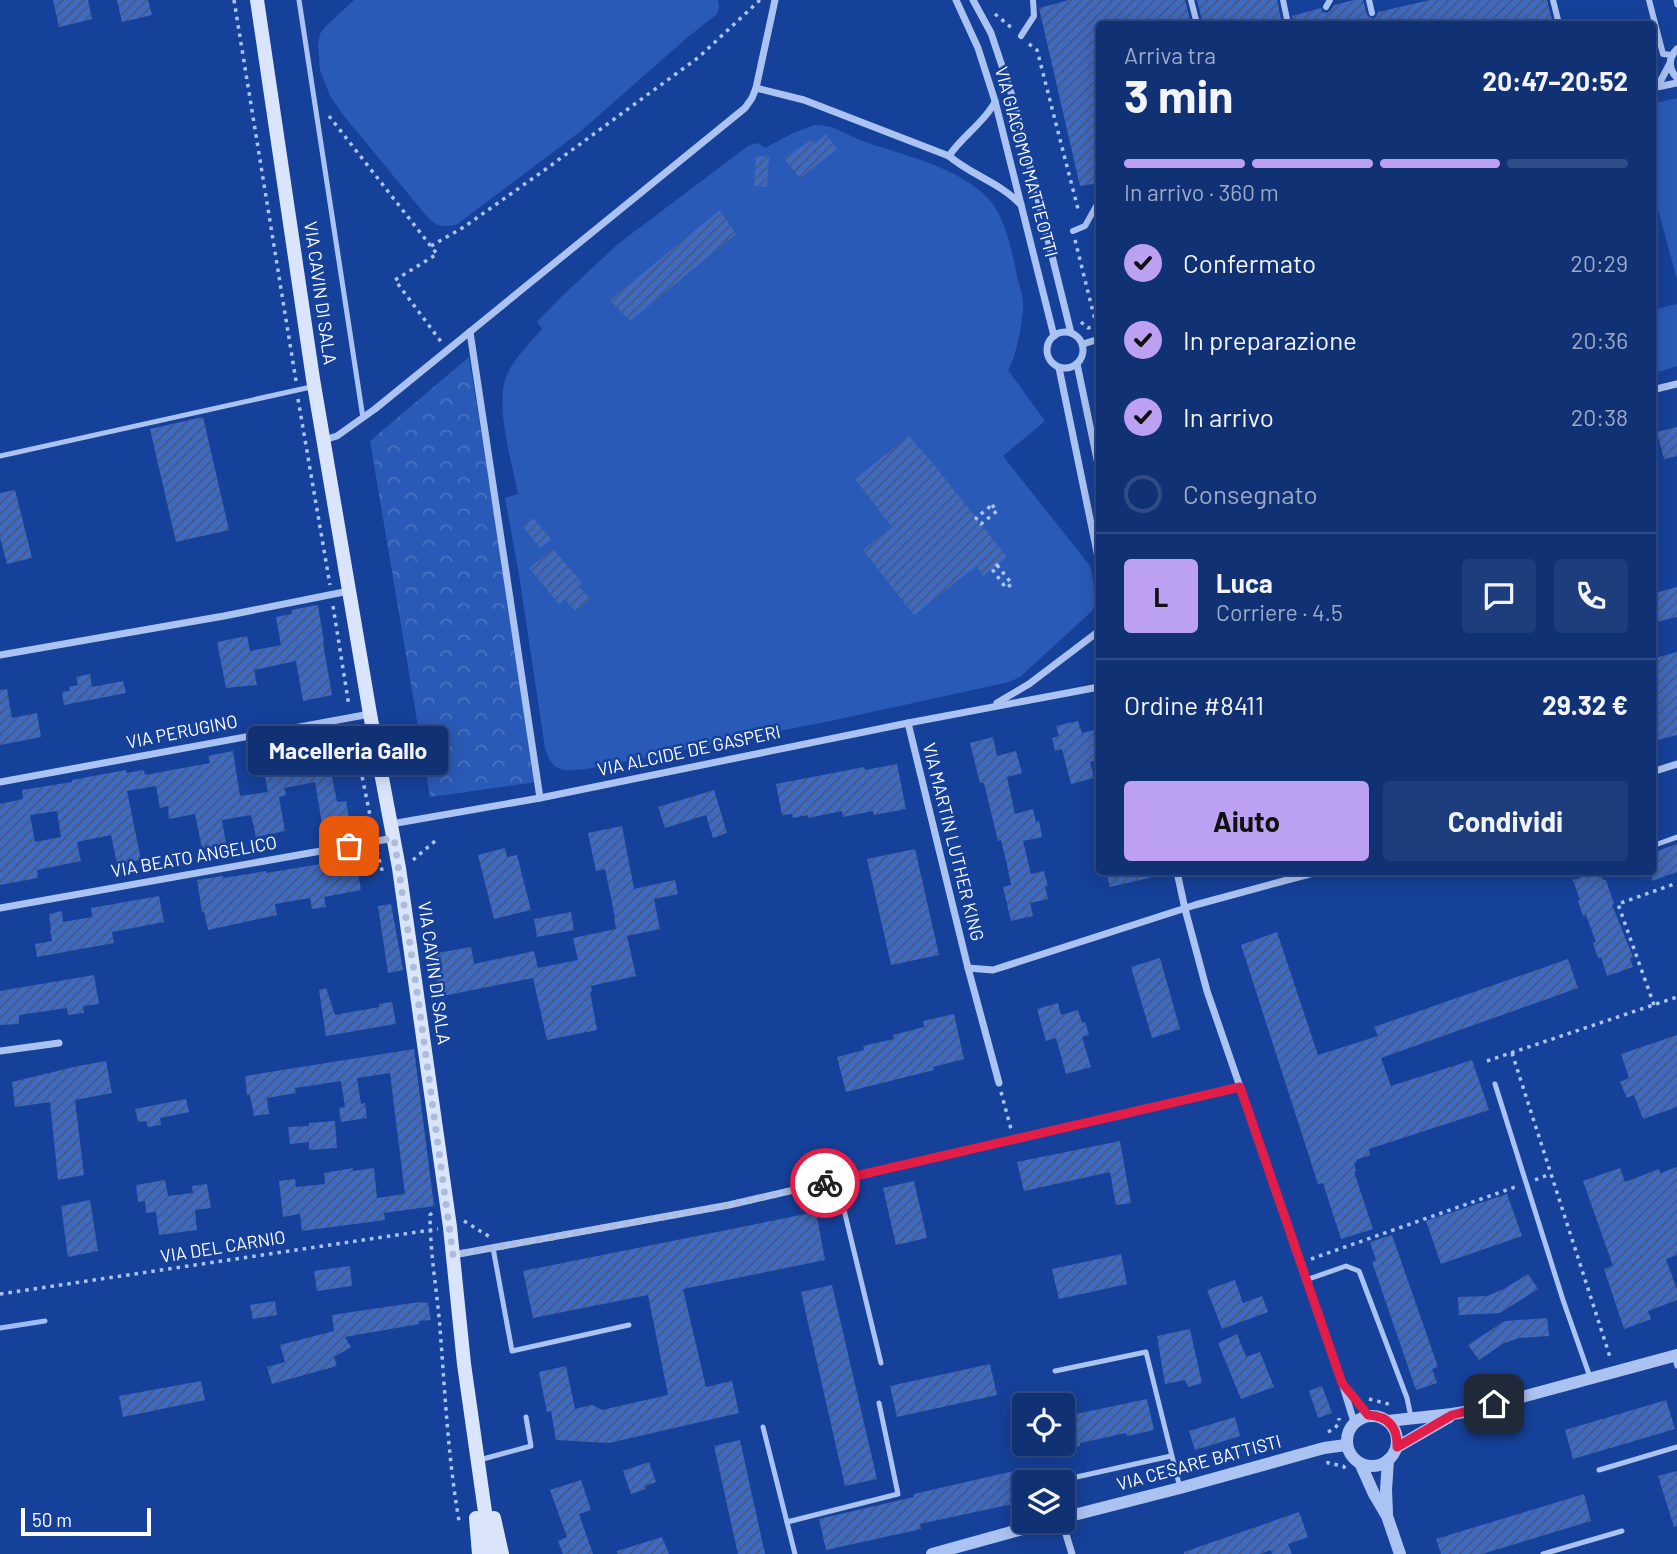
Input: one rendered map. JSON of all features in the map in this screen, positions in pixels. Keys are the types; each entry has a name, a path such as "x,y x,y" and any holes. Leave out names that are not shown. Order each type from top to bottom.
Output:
{"main road":[{"name":"VIA CAVIN DI SALA","path":"257,0 315,386 370,714 393,831 450,1227 464,1364 491,1554"},
{"name":"VIA CAVIN DI SALA","path":"464,1364 502,1554"},
{"path":"464,1364 470,1473 479,1554"}],"street":[{"path":"324,440 337,436 363,418 745,108 752,99 775,0"},
{"name":"VIA GIACOMO MATTEOTTI","path":"956,0 978,48 1023,206 1054,336 1047,347 1047,353 1053,364 1059,368 1096,534"},
{"name":"VIA GIACOMO MATTEOTTI","path":"973,0 991,33 1014,102 1071,333"},
{"path":"1021,36 1034,16 1033,0"},
{"path":"1191,0 1196,21"},
{"path":"1283,0 1287,21"},
{"path":"1369,0 1372,13"},
{"path":"1553,0 1558,21"},
{"path":"1649,0 1654,21"},
{"path":"1656,27 1663,54 1673,56"},
{"path":"1656,87 1677,80 1671,69 1673,56"},
{"path":"1656,85 1673,56"},
{"path":"755,88 804,100 949,156 1012,194 1023,206"},
{"path":"949,156 956,145 990,111 995,101"},
{"path":"1073,231 1085,226 1096,206"},
{"path":"470,332 540,797"},
{"path":"1054,336 1071,333 1083,344 1082,359 1072,368 1059,368"},
{"path":"1083,344 1096,340"},
{"path":"1077,364 1096,455"},
{"path":"1656,389 1677,384"},
{"path":"0,655 349,591"},
{"name":"VIA ALCIDE DE GASPERI","path":"993,706 1029,684 1096,633"},
{"name":"VIA ALCIDE DE GASPERI","path":"393,831 540,797 1096,688"},
{"name":"VIA PERUGINO","path":"0,782 370,714"},
{"name":"VIA MARTIN LUTHER KING","path":"908,723 999,1083"},
{"path":"1656,771 1677,764"},
{"name":"VIA BEATO ANGELICO","path":"0,908 393,831"},
{"path":"1178,875 1207,991 1354,1422"},
{"name":"VIA MARTIN LUTHER KING","path":"968,968 993,970 1195,905 1306,875"},
{"path":"0,1051 59,1043"},
{"path":"453,1255 729,1205 1240,1087"},
{"path":"1388,1421 1452,1415 1590,1378 1676,1359"},
{"path":"1342,1383 1368,1415"},
{"path":"1397,1447 1396,1432 1388,1421 1377,1415 1368,1415 1354,1422 1349,1429 1346,1445 1361,1465 1387,1517 1400,1554"},
{"path":"1361,1465 1376,1466 1388,1460 1397,1447 1452,1415"},
{"name":"VIA CESARE BATTISTI","path":"1075,1516 1324,1448 1346,1445"},
{"path":"1387,1517 1388,1460"},
{"path":"932,1554 1012,1532"},
{"path":"1066,1533 1072,1554"}],"lane":[{"path":"299,0 363,418"},
{"path":"0,456 315,386"},
{"path":"1656,845 1677,837"},
{"path":"1495,1084 1590,1378"},
{"path":"837,1181 881,1363"},
{"path":"493,1248 512,1351 629,1325"},
{"path":"1307,1280 1346,1266 1359,1271 1407,1398 1411,1420"},
{"path":"1055,1371 1146,1352 1180,1488"},
{"path":"787,1522 898,1494 879,1403"},
{"path":"483,1459 531,1446 526,1417"},
{"path":"763,1427 795,1554"},
{"path":"1599,1469 1677,1447"},
{"path":"1075,1477 1171,1456"},
{"path":"1543,1554 1622,1531"}],"path":[{"path":"431,246 464,227 699,57 760,0"},
{"path":"990,6 994,13 1037,50 1080,216 1073,231 1096,325"},
{"path":"312,87 331,120 437,254 395,280 448,350"},
{"path":"992,505 997,511 981,524 976,518 992,505"},
{"path":"997,565 1012,583 1006,588 992,569 997,565"},
{"path":"1654,1005 1618,904 1677,883"},
{"path":"1487,1061 1677,997"},
{"path":"1512,1053 1611,1360"},
{"path":"999,1083 1014,1140"},
{"path":"1311,1259 1550,1174"},
{"name":"VIA DEL CARNIO","path":"0,1294 450,1227"},
{"path":"430,1230 450,1465 460,1529"},
{"path":"1362,1392 1369,1399 1391,1405 1407,1398"},
{"path":"1339,1411 1339,1423 1320,1436 1328,1463 1343,1466 1351,1474"}],"green space":[{"path":"354,0 718,0 719,7 717,14 581,131 456,225 445,226 438,225 424,213 330,96 320,70 320,34"},
{"path":"1677,98 1677,279 1656,203 1656,103"},
{"path":"815,125 835,129 959,176 989,199 999,214 1010,245 1023,300 1019,337 1008,370 1045,421 1003,456 1090,566 1096,603 1092,611 1020,677 1009,682 840,719 587,769 560,769 551,763 545,748 505,498 518,494 503,419 503,389 506,377 517,358 542,329 537,322 618,244 748,146 758,143 765,148"},
{"path":"1677,304 1677,366 1656,373 1656,309"},
{"path":"469,357 537,782 430,797 370,441"}],"building":[{"path":"53,0 88,0 92,19 59,27"},
{"path":"117,0 148,0 152,15 122,22"},
{"path":"1069,0 1185,0 1190,21 1096,21 1096,183 1080,186 1039,8"},
{"path":"1197,0 1277,0 1281,21 1202,21"},
{"path":"1363,0 1367,15 1373,19 1378,12 1430,0 1547,0 1552,21 1293,21 1292,16 1321,8 1327,13 1334,5"},
{"path":"826,134 837,149 800,178 784,159 811,140 815,144"},
{"path":"756,156 769,157 767,187 754,186"},
{"path":"720,210 736,234 630,321 610,300"},
{"path":"203,417 229,530 176,542 150,429"},
{"path":"1677,427 1677,456 1664,459 1657,432"},
{"path":"909,436 1007,557 983,576 976,566 914,615 863,550 892,527 855,479"},
{"path":"15,490 32,558 7,564 0,537 0,493"},
{"path":"533,518 551,539 540,548 523,527"},
{"path":"553,549 583,584 579,587 590,599 575,611 565,599 559,604 529,568"},
{"path":"1677,587 1677,617 1656,622 1656,593"},
{"path":"318,605 332,695 303,701 296,661 254,670 257,685 226,688 217,642 247,636 250,651 281,645 276,617 292,614 291,610"},
{"path":"1677,652 1677,735 1658,740 1656,733 1656,658"},
{"path":"90,674 92,687 123,681 126,693 64,705 62,692 70,691 69,687 78,685 76,677"},
{"path":"7,689 12,718 37,713 41,737 0,745 0,690"},
{"path":"1078,721 1082,733 1096,730 1096,760 1090,762 1094,778 1071,784 1062,749 1055,751 1052,738 1059,736 1056,726"},
{"path":"339,730 344,753 328,756 337,802 346,801 350,825 323,830 315,782 284,788 286,795 279,797 285,831 256,837 251,815 222,820 226,844 202,848 195,814 169,819 168,806 160,808 156,786 127,791 141,860 117,864 111,835 77,842 81,861 37,870 38,878 0,885 0,804 23,799 22,790 126,770 126,773 144,770 145,775 210,763 208,756 233,751 240,796 268,792 259,745 278,741 284,775 317,768 311,735","holes":["57,811 61,837 35,842 30,815"]},
{"path":"993,737 997,756 1016,751 1022,773 1007,777 1015,814 1033,809 1036,822 1039,821 1042,837 1023,841 1031,874 1044,871 1048,886 1045,887 1048,899 1030,903 1033,916 1011,921 1003,887 1011,885 1007,865 970,743"},
{"path":"897,764 906,809 874,815 873,811 843,817 842,811 808,818 808,815 793,818 792,814 782,815 776,784 864,767 865,770"},
{"path":"714,790 727,833 713,838 706,815 665,828 658,807"},
{"path":"622,826 634,889 675,880 678,894 654,899 660,929 627,936 636,976 591,986 597,1030 547,1040 533,978 438,997 432,954 471,947 474,964 534,951 538,968 578,960 573,938 616,929 605,869 596,871 588,833"},
{"path":"1677,844 1677,872 1652,881 1652,875 1656,875 1656,852"},
{"path":"505,848 507,857 517,855 531,910 494,919 478,855"},
{"path":"915,849 939,955 891,965 867,859"},
{"path":"354,853 361,890 324,897 326,907 312,909 310,898 275,904 277,915 208,930 197,880 327,863 326,858"},
{"path":"1107,875 1153,875 1153,877 1110,887"},
{"path":"1601,875 1603,880 1606,880 1614,904 1612,905 1633,957 1630,958 1633,967 1607,976 1601,957 1598,958 1593,943 1596,942 1586,915 1583,916 1573,880"},
{"path":"159,896 164,922 112,932 114,943 37,957 35,944 52,941 49,914 62,911 63,922 92,917 91,908"},
{"path":"391,904 403,970 388,973 378,906"},
{"path":"571,912 574,930 537,937 534,919"},
{"path":"1277,932 1318,1055 1378,1036 1374,1027 1568,959 1578,988 1381,1058 1391,1086 1472,1060 1489,1110 1369,1149 1370,1155 1356,1160 1354,1172 1373,1229 1341,1239 1323,1183 1318,1184 1241,945"},
{"path":"1160,958 1180,1029 1152,1038 1131,967"},
{"path":"94,975 99,1004 83,1006 84,1013 68,1015 67,1008 19,1015 19,1024 0,1025 0,991"},
{"path":"326,988 335,1015 392,1002 396,1024 326,1036 319,990"},
{"path":"1058,1003 1061,1015 1078,1010 1082,1023 1085,1022 1089,1035 1082,1037 1091,1067 1066,1074 1056,1038 1046,1041 1037,1009"},
{"path":"954,1014 964,1059 933,1067 934,1070 846,1092 837,1057 864,1050 863,1046 894,1039 893,1035 924,1027 923,1021"},
{"path":"1677,1035 1677,1107 1643,1119 1634,1095 1627,1098 1620,1082 1629,1078 1621,1054"},
{"path":"414,1049 434,1206 384,1213 385,1220 302,1231 300,1214 283,1217 279,1181 295,1179 296,1187 325,1184 324,1173 374,1168 377,1198 405,1194 390,1073 357,1078 361,1104 365,1103 367,1118 341,1122 339,1108 345,1107 341,1081 295,1088 296,1093 267,1098 269,1114 254,1116 250,1095 247,1095 245,1076"},
{"path":"106,1061 112,1093 75,1100 84,1175 58,1180 50,1102 15,1107 12,1082"},
{"path":"186,1099 189,1112 160,1118 161,1125 148,1127 146,1121 138,1122 135,1109"},
{"path":"335,1121 337,1148 309,1150 309,1142 290,1144 288,1127"},
{"path":"1120,1141 1131,1203 1116,1205 1110,1172 1024,1191 1017,1162"},
{"path":"1677,1167 1677,1255 1666,1259 1677,1290 1677,1300 1648,1311 1651,1319 1624,1329 1604,1269 1613,1266 1583,1181 1620,1168 1625,1182 1659,1169 1660,1173"},
{"path":"165,1180 168,1196 193,1193 192,1186 207,1184 211,1208 195,1210 197,1230 159,1235 156,1212 146,1213 145,1201 138,1202 136,1185"},
{"path":"914,1181 927,1238 896,1245 883,1188"},
{"path":"1507,1194 1522,1236 1441,1264 1426,1221"},
{"path":"90,1200 98,1251 68,1257 61,1206"},
{"path":"816,1212 825,1260 683,1289 706,1387 732,1381 739,1413 609,1443 556,1440 551,1411 547,1412 539,1372 566,1366 575,1409 592,1405 602,1410 668,1395 648,1295 533,1318 523,1271"},
{"path":"1392,1235 1438,1367 1432,1369 1437,1383 1416,1390 1372,1262 1376,1260 1370,1242"},
{"path":"1121,1254 1127,1284 1059,1299 1052,1269"},
{"path":"350,1266 352,1286 317,1291 314,1271"},
{"path":"1528,1274 1538,1289 1500,1313 1459,1315 1458,1297 1487,1296"},
{"path":"1235,1280 1243,1303 1262,1296 1268,1312 1222,1329 1207,1290"},
{"path":"832,1285 877,1479 845,1486 801,1292"},
{"path":"275,1301 277,1315 253,1319 250,1305"},
{"path":"419,1302 428,1303 431,1320 345,1337 351,1347 334,1357 337,1366 272,1384 267,1367 285,1362 280,1345 334,1331 332,1315"},
{"path":"1547,1318 1549,1336 1519,1338 1504,1343 1479,1360 1468,1345 1505,1321"},
{"path":"1190,1329 1202,1383 1188,1387 1185,1380 1165,1384 1157,1336"},
{"path":"1237,1334 1246,1357 1260,1352 1274,1387 1241,1399 1218,1343"},
{"path":"990,1364 997,1395 897,1417 890,1386"},
{"path":"201,1381 205,1400 123,1417 119,1396"},
{"path":"1322,1386 1332,1413 1318,1418 1309,1391"},
{"path":"1147,1399 1154,1430 1127,1436 1126,1433 1080,1443 1080,1446 1075,1447 1075,1414"},
{"path":"1666,1400 1675,1429 1573,1459 1565,1430"},
{"path":"1235,1417 1240,1436 1195,1450 1189,1431"},
{"path":"740,1440 765,1554 738,1554 714,1446"},
{"path":"649,1462 656,1482 631,1494 623,1471"},
{"path":"1012,1471 1012,1504 920,1524 921,1529 826,1550 819,1519 914,1497 914,1494"},
{"path":"1677,1471 1677,1526 1674,1527 1658,1476"},
{"path":"581,1480 591,1510 579,1514 593,1554 563,1554 558,1541 567,1537 550,1490"},
{"path":"1584,1494 1591,1521 1482,1554 1441,1554 1436,1539"},
{"path":"1299,1512 1308,1537 1288,1544 1292,1554 1272,1554 1271,1550 1260,1554 1184,1554 1184,1552"},
{"path":"662,1537 669,1554 618,1554 617,1551"}],"waterway":[{"path":"0,1328 45,1321"}],"way so far":[{"path":"349,846 394,838 453,1255 729,1205 825,1183"}],"place":[{"name":"Macelleria Gallo","path":"349,846"}],"route":[{"path":"825,1183 1240,1087 1342,1383 1368,1415 1377,1415 1391,1424 1396,1432 1397,1447 1452,1415 1494,1404"}]}
